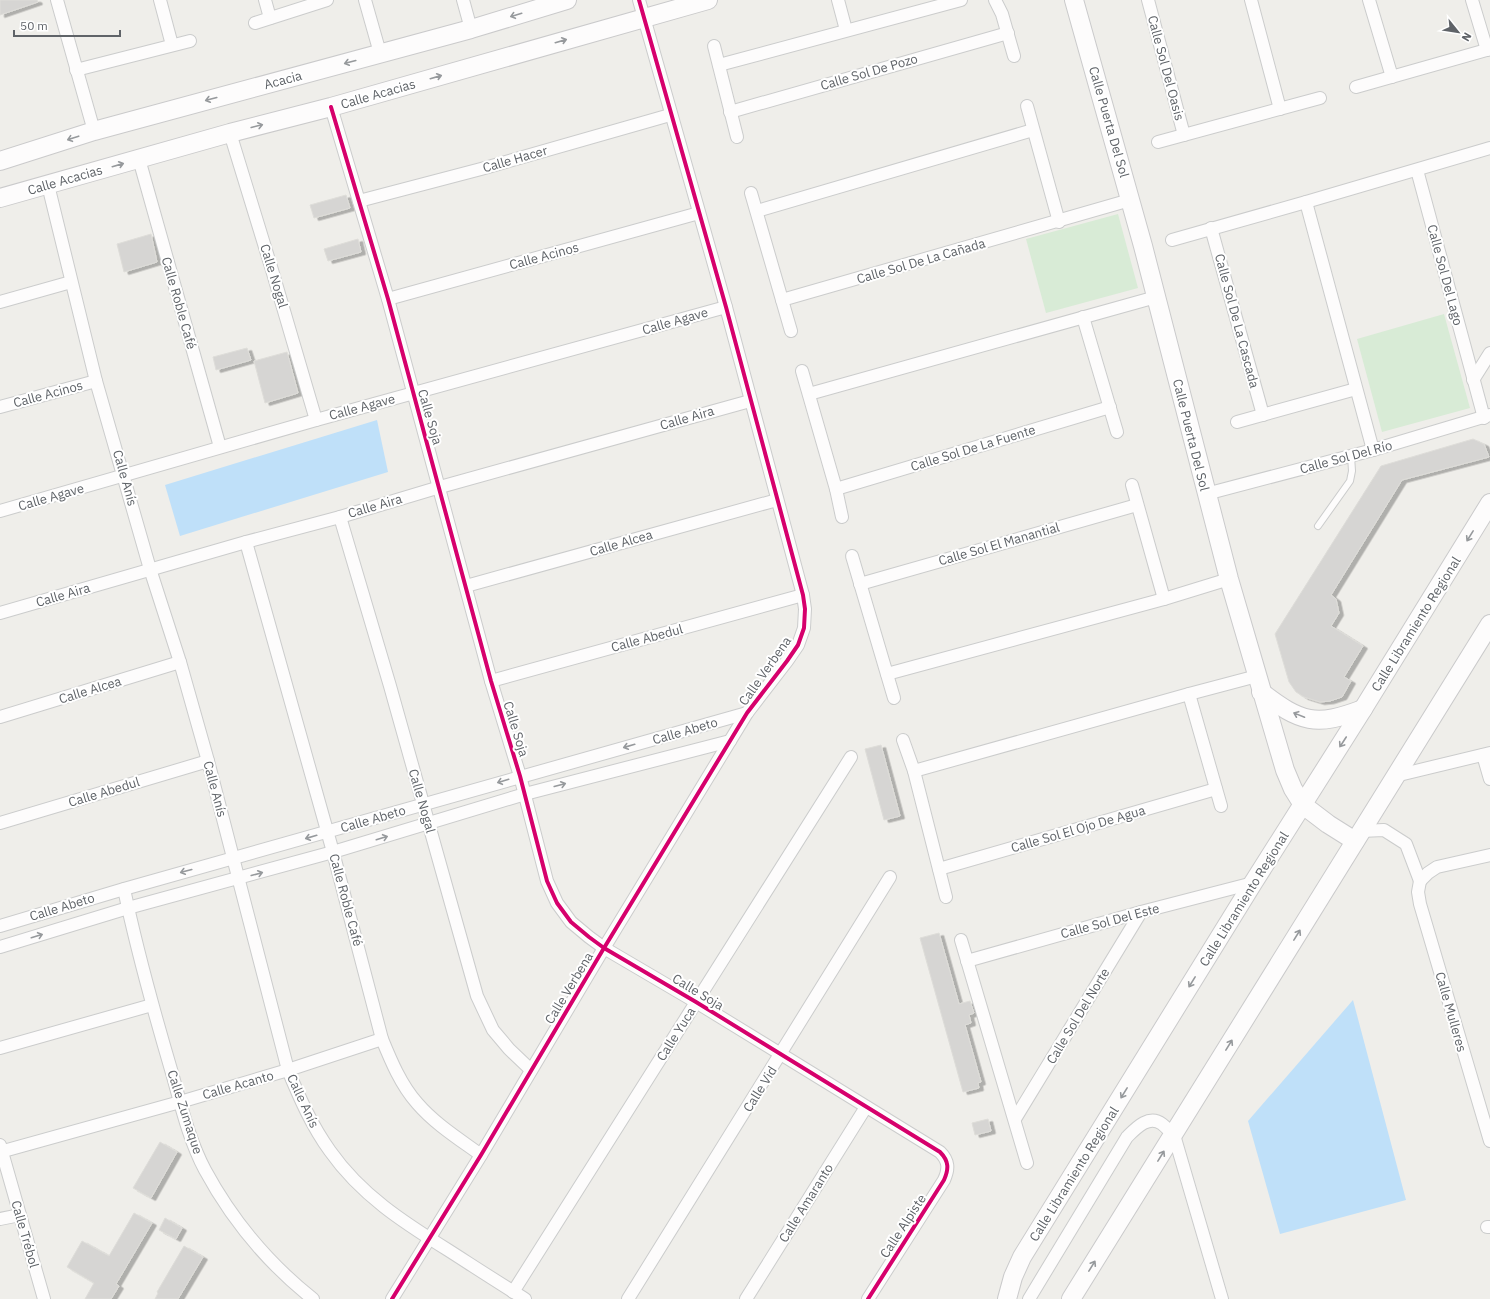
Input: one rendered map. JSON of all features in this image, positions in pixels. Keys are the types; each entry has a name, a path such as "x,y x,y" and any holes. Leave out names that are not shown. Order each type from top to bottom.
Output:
{"street":[{"path":"57,0 94,131"},
{"path":"160,0 172,45"},
{"path":"265,0 270,18"},
{"path":"255,23 327,0"},
{"path":"365,0 380,54"},
{"path":"463,0 471,29"},
{"name":"Acacia","path":"1,158 94,131 471,29 567,0"},
{"name":"Calle Verbena","path":"392,1299 481,1155 604,948 747,713 798,645 804,628 805,609 803,595 726,307 700,213 670,115 639,0"},
{"name":"Calle Acacias","path":"0,198 230,133 331,107 708,0"},
{"path":"838,0 846,30"},
{"path":"719,66 846,30 961,0"},
{"path":"995,0 1002,14 1014,56"},
{"name":"Calle Puerta Del Sol","path":"1074,0 1156,297 1229,579 1285,770 1293,789 1303,804 1328,824 1358,836"},
{"name":"Calle Sol Del Oasis","path":"1148,0 1184,135"},
{"path":"1251,0 1280,109"},
{"path":"1369,0 1392,77"},
{"path":"1356,87 1488,50 1472,0"},
{"name":"Calle Sol De Pozo","path":"730,112 1008,33"},
{"path":"76,70 190,41"},
{"path":"714,46 737,137"},
{"name":"Calle Sol Del Oasis","path":"1158,142 1320,98"},
{"path":"1027,106 1059,222"},
{"name":"Calle Soja","path":"331,107 388,298 491,681 525,794 547,882 558,903 571,922 588,937 604,948 696,1002 940,1152 947,1161"},
{"name":"Calle Hacer","path":"359,201 481,169 670,115"},
{"path":"757,210 1033,130"},
{"name":"Calle Nogal","path":"230,133 316,420"},
{"path":"1172,240 1490,148"},
{"name":"Calle Roble Café","path":"139,159 220,447"},
{"name":"Calle Sol Del Lago","path":"1416,170 1473,380 1488,418"},
{"name":"Calle Anís","path":"48,184 96,381 150,569 180,662 208,760 288,1070 312,1123 330,1152 374,1200 430,1239 525,1299"},
{"path":"751,193 791,331"},
{"name":"Calle Sol De La Cañada","path":"782,300 1059,222 1130,200"},
{"path":"1306,202 1373,450"},
{"name":"Calle Acinos","path":"388,298 700,213"},
{"name":"Calle Sol De La Cascada","path":"1211,228 1262,415"},
{"path":"0,302 71,282"},
{"path":"809,394 1156,297"},
{"name":"Calle Agave","path":"0,511 316,420 726,307"},
{"path":"1083,317 1117,432"},
{"path":"1473,380 1490,353"},
{"path":"802,371 836,489 842,518"},
{"name":"Calle Acinos","path":"0,407 96,381"},
{"path":"1237,422 1356,389"},
{"name":"Calle Aira","path":"0,613 150,569 340,517 440,487 750,401"},
{"name":"Calle Sol De La Fuente","path":"836,489 1110,407"},
{"name":"Calle Sol Del Río","path":"1206,494 1488,418"},
{"path":"1132,485 1164,599"},
{"name":"Calle Alcea","path":"466,586 777,500"},
{"name":"Calle Libramiento Regional","path":"1007,1299 1013,1277 1022,1257 1490,502"},
{"name":"Calle Sol El Manantial","path":"860,584 1137,505"},
{"name":"Calle Nogal","path":"340,517 390,686 422,805 481,1006 493,1030 509,1049 532,1070"},
{"name":"Calle Roble Café","path":"246,542 328,832 382,1039 390,1059 402,1081 417,1103 436,1122 481,1155"},
{"path":"852,556 894,698"},
{"path":"887,674 1164,599 1229,579"},
{"name":"Calle Abedul","path":"491,681 803,595"},
{"path":"1071,1299 1490,624"},
{"name":"Calle Alcea","path":"0,717 180,662"},
{"path":"914,771 1189,694 1259,684 1286,710 1302,717 1317,720 1333,720 1363,709"},
{"path":"1189,694 1220,806"},
{"name":"Calle Abeto","path":"0,926 520,776 747,713"},
{"path":"903,740 914,771 946,896"},
{"name":"Calle Abeto","path":"0,947 128,908 333,852 525,794 730,741"},
{"path":"1395,776 1487,754 1490,779"},
{"name":"Calle Yuca","path":"513,1292 851,757"},
{"name":"Calle Abedul","path":"0,823 208,760"},
{"name":"Calle Sol El Ojo De Agua","path":"939,869 1216,789"},
{"path":"1358,836 1384,830 1406,844 1420,881 1437,867 1490,855"},
{"name":"Calle Vid","path":"628,1299 781,1055 890,877"},
{"name":"Calle Mulleres","path":"1420,881 1418,892 1420,904 1490,1141"},
{"name":"Calle Sol Del Este","path":"967,961 1141,912 1253,883"},
{"name":"Calle Zumaque","path":"124,889 152,1005 189,1131 204,1168 220,1197 265,1255 294,1284 313,1299"},
{"name":"Calle Sol Del Norte","path":"1015,1119 1141,912"},
{"path":"961,940 1027,1163"},
{"path":"0,1048 152,1005"},
{"name":"Calle Acanto","path":"1,1149 180,1102 288,1070 382,1039"},
{"name":"Calle Amaranto","path":"746,1299 866,1107"},
{"path":"1029,1299 1127,1137 1137,1126 1147,1120 1161,1123 1174,1135 1222,1299"},
{"name":"Calle Trébol","path":"1,1149 44,1299"},
{"name":"Calle Alpiste","path":"868,1299 944,1180 948,1168 947,1161"},
{"path":"0,1219 20,1214"}],"lane":[{"path":"1318,526 1350,480 1352,471 1351,456"}],"green space":[{"path":"1118,214 1138,288 1046,313 1026,239"},
{"path":"1444,314 1470,408 1382,432 1357,339"}],"water":[{"path":"377,420 388,472 180,536 165,485"},
{"path":"1353,1000 1406,1200 1280,1234 1248,1121"}],"building":[{"path":"0,0 37,0 38,2 0,15"},
{"path":"346,195 350,208 314,218 310,205"},
{"path":"151,234 157,262 124,272 117,244"},
{"path":"358,239 361,252 328,261 324,249"},
{"path":"247,348 251,360 216,370 213,357"},
{"path":"287,352 298,393 265,403 254,361"},
{"path":"1473,439 1484,444 1489,457 1402,480 1331,595 1336,599 1339,613 1331,626 1363,646 1344,677 1351,681 1342,697 1330,701 1320,702 1304,697 1296,692 1289,682 1275,634 1381,466"},
{"path":"881,745 900,816 884,820 865,749"},
{"path":"939,933 959,1004 970,1001 974,1013 969,1015 971,1023 965,1025 981,1082 978,1083 979,1088 963,1092 920,938"},
{"path":"988,1119 991,1131 975,1135 972,1123"},
{"path":"160,1142 177,1152 151,1198 133,1188"},
{"path":"134,1213 152,1223 116,1284 119,1286 111,1299 85,1299 94,1283 67,1267 82,1241 109,1256"},
{"path":"165,1218 182,1228 176,1239 159,1230"},
{"path":"184,1246 203,1257 178,1299 155,1299 158,1293 157,1292"}],"cycle path":[{"path":"392,1299 481,1155 604,948 747,713 798,645 804,628 805,609 803,595 726,307 639,0"},
{"path":"331,107 388,299 491,681 520,776 547,881 557,903 571,922 604,948 696,1002 940,1152 947,1162 947,1172 944,1180 868,1299"}]}
